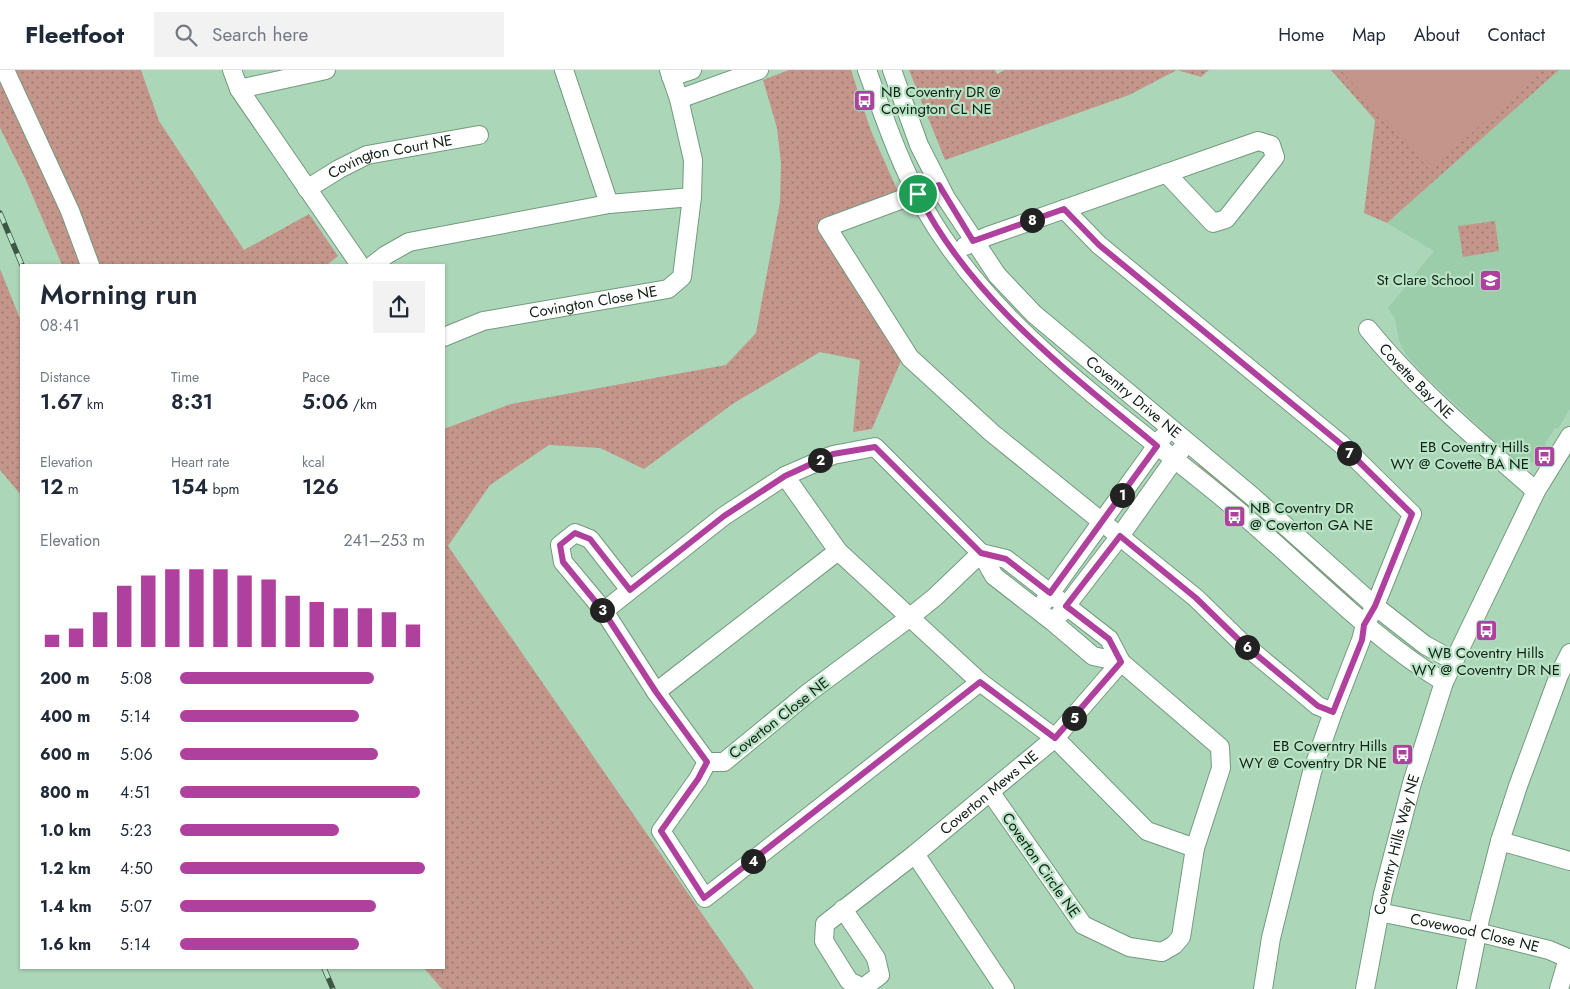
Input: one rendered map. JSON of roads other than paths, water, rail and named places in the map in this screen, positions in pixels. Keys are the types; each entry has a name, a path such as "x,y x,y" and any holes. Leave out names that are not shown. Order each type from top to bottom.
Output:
{"street":[{"path":"5,70 70,212 90,264"},
{"path":"232,70 239,89 359,264"},
{"path":"239,89 326,70"},
{"path":"564,70 609,204"},
{"name":"Covington Close NE","path":"445,337 482,321 668,289 682,276 692,197 693,160 679,99 670,74 692,70"},
{"path":"679,99 759,70"},
{"name":"Coventry Drive NE","path":"867,70 896,152 925,210 954,252 986,293 1044,351 1157,446 1236,509 1364,625 1421,668 1444,682"},
{"name":"Coventry Drive NE","path":"892,70 919,145 939,185 973,241 997,275 1034,314 1253,497 1375,606 1425,645 1454,661"},
{"name":"Covington Court NE","path":"307,189 339,168 367,155 479,135"},
{"path":"954,252 973,241 1258,140 1271,145 1275,156 1226,219 1213,223 1166,173"},
{"path":"939,185 827,228 910,358 992,433 1196,598 1241,642 1318,706 1333,712"},
{"path":"374,264 409,242 609,204 692,197"},
{"path":"1064,209 1099,245 1341,444 1412,514 1375,606 1364,625 1362,640 1333,712 1312,772 1271,938 1263,989"},
{"name":"Covette Bay NE","path":"1368,329 1392,358 1464,429 1536,491"},
{"path":"604,612 724,516 785,476 833,454 875,447 981,553 994,576 1038,611 1169,428"},
{"name":"Coventry Hills Way NE","path":"1366,989 1379,912 1412,783 1444,682 1536,491 1570,436"},
{"path":"1054,622 1120,536 1186,442"},
{"path":"785,476 838,551 909,618 980,682 1055,738 1147,830 1195,848"},
{"path":"630,590 590,539 575,533 560,545 563,562 604,612 656,692 707,762 698,779 661,831 704,898 980,682"},
{"path":"656,692 838,551"},
{"path":"981,553 1006,559 1050,593"},
{"name":"Coverton Close NE","path":"707,762 724,762 808,693 935,597 981,553"},
{"name":"Coverton Circle NE","path":"991,793 1083,925 1129,947 1162,952 1174,945 1181,937 1195,848 1221,768 1220,748 1121,662 1109,639 1050,593"},
{"name":"Coverton Circle NE","path":"1038,611 1054,622 1093,656 1121,662"},
{"path":"1466,989 1477,932 1500,841 1559,676 1570,653"},
{"name":"Coverton Mews NE","path":"843,909 991,793 1055,738 1121,662"},
{"path":"1500,841 1570,861"},
{"path":"915,854 1005,989"},
{"name":"Covewood Close NE","path":"1379,912 1477,932 1549,950 1569,958 1559,989"}],"railway":[{"path":"0,213 22,264"},
{"path":"324,969 333,989"}],"place":[{"name":"NB Coventry DR @ Covington CL NE","path":"865,101"},
{"name":"St Clare School","path":"1490,280"},
{"name":"EB Coventry Hills WY @ Covette BA NE","path":"1545,456"},
{"name":"NB Coventry DR @ Coverton GA NE","path":"1234,517"},
{"name":"WB Coventry Hills WY @ Coventry DR NE","path":"1486,630"},
{"name":"EB Coverntry Hills WY @ Coventry DR NE","path":"1403,755"}]}
